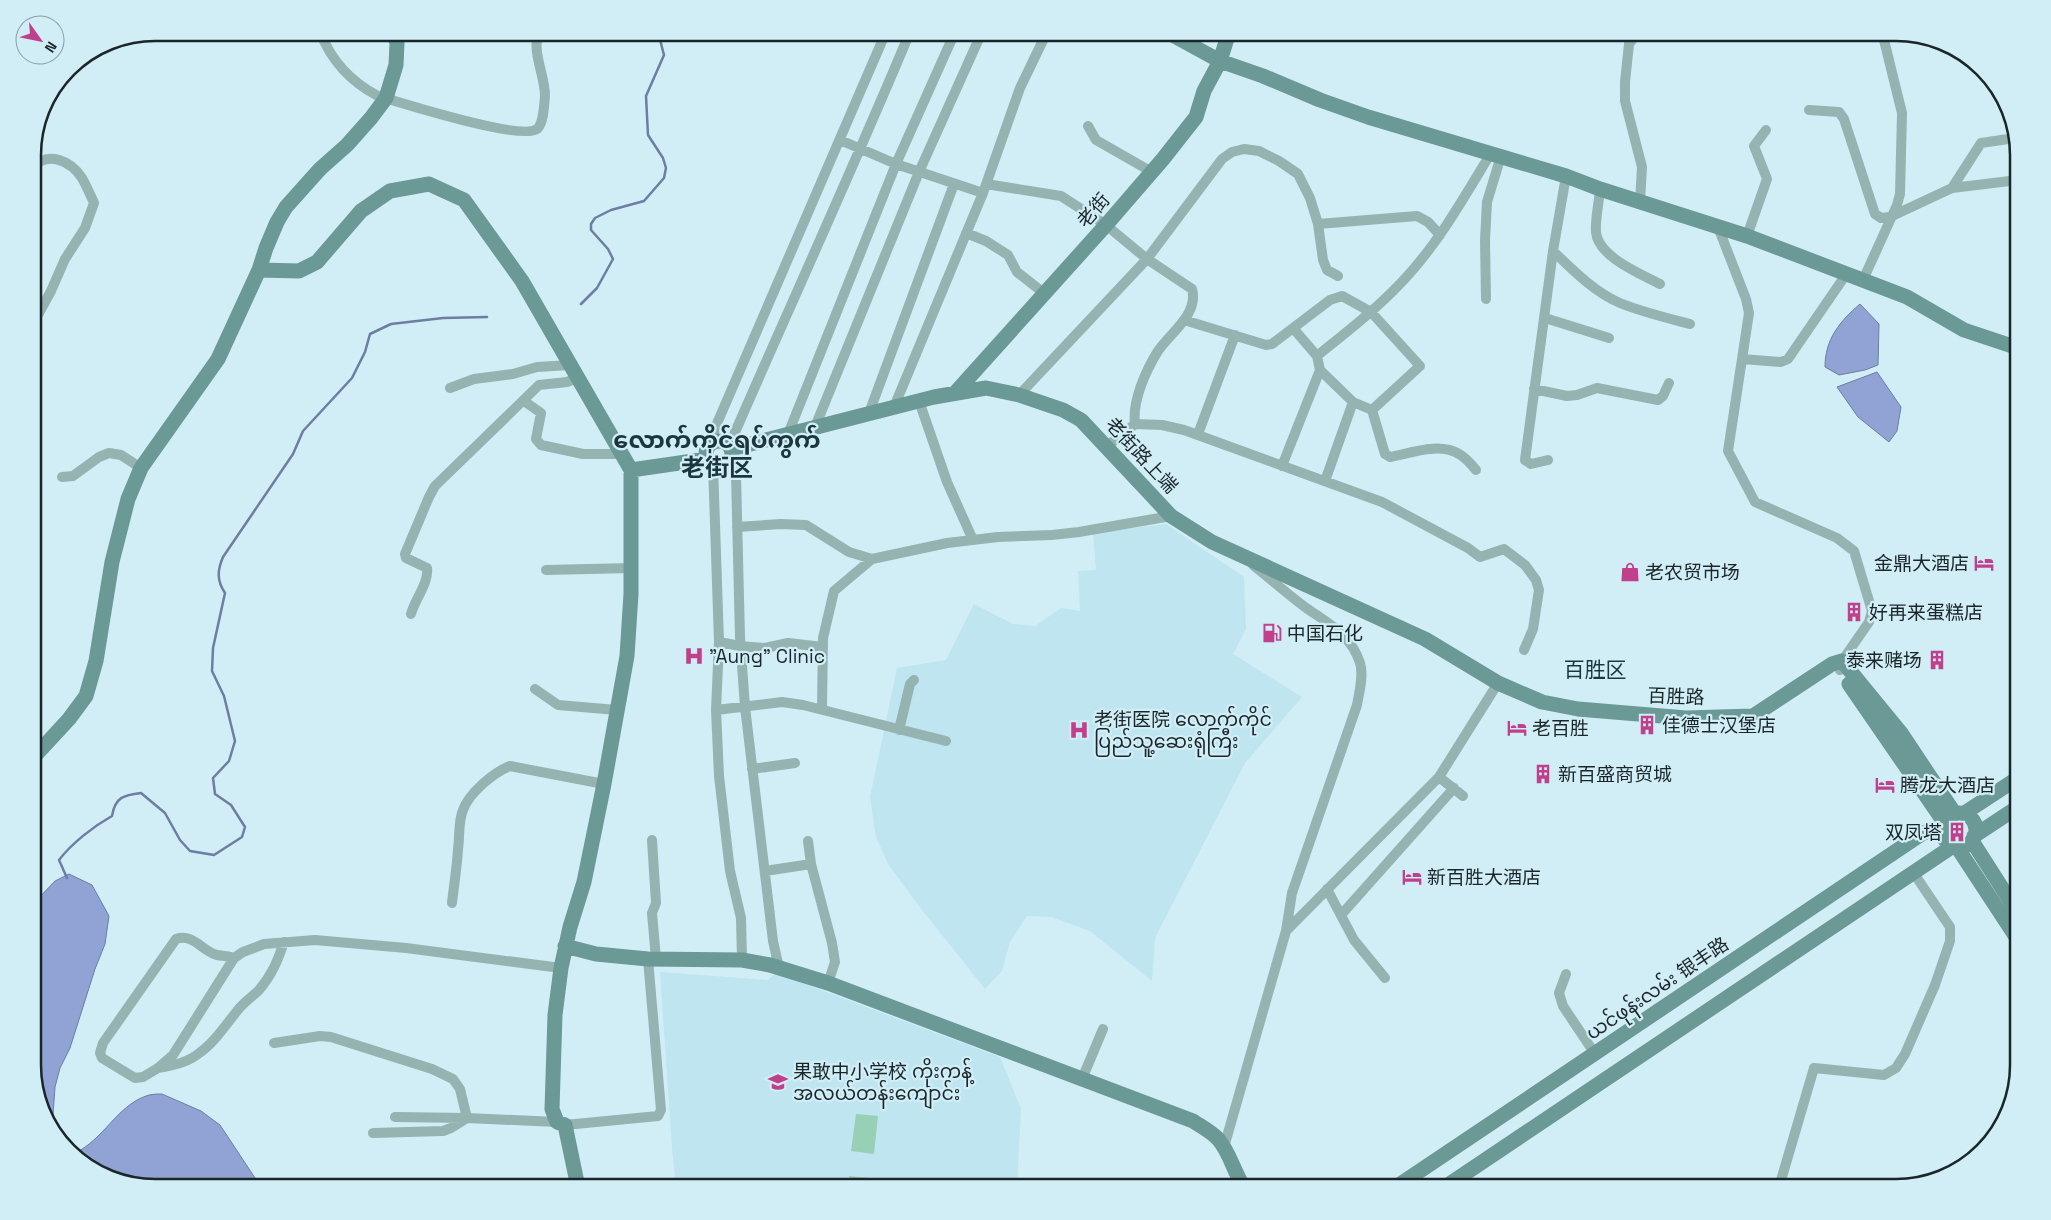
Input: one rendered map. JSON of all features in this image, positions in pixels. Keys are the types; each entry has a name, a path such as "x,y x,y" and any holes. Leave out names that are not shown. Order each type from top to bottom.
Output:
{"main road":[{"path":"41,750 70,719 86,696 96,661 112,562 128,499 141,468 218,359 259,270 266,248 286,207 320,169 365,125 386,98 396,65 396,41"},
{"path":"1184,41 1220,61 1368,117 1566,176 1600,189 1747,236 1907,296 1964,330 2010,345"},
{"name":"老街","path":"955,394 1106,225 1196,117 1204,91 1220,61 1227,41"},
{"path":"259,270 299,271 317,262 361,211 390,191 429,184 464,200 522,281 630,470 632,568 627,656 584,882 561,968 555,1015 552,1109 561,1124 576,1179"},
{"name":"老街路上端","path":"730,452 815,426 919,401 986,388 1019,395 1062,410 1081,420 1172,516 1212,542 1425,639 1498,683"},
{"path":"630,470 710,462 724,465 730,452 721,441 712,443 706,450 710,462"},
{"path":"1838,665 1901,733 1951,819"},
{"name":"百胜路","path":"1498,683 1542,702 1578,709 1686,718 1746,717 1753,716 1838,665"},
{"name":"ယင်ဖုန်းလမ်း 银丰路","path":"1409,1179 1922,833 1951,819 2010,783"},
{"path":"1458,1179 1913,872 1955,846 1967,844 2010,812"},
{"path":"1951,819 1968,816 1975,825 1973,838 2010,900"},
{"path":"1951,819 1944,838 1955,846 2010,928"},
{"path":"566,946 596,954 652,959 742,960 779,968 828,983 1193,1121 1211,1133 1224,1147 1239,1179"}],"street":[{"path":"323,41 326,49 341,69 365,90 386,98 475,123 525,132 532,131 540,126 544,111 544,78 535,41"},
{"path":"712,443 715,428 882,41"},
{"path":"779,968 773,941 745,707 740,646 736,475 730,452 796,291 861,150 906,41"},
{"path":"788,434 896,164 951,41"},
{"path":"815,426 919,172 978,41"},
{"path":"894,407 984,188 1020,88 1043,41"},
{"path":"1631,41 1629,44 1625,82 1625,101 1642,167 1640,202"},
{"path":"1863,280 1897,205 1900,194 1902,113 1884,41"},
{"path":"1809,110 1839,112 1844,119 1876,214 1881,218 1890,217 1952,188 2010,181"},
{"path":"1088,126 1096,140 1152,172"},
{"path":"1747,236 1768,179 1754,146 1766,130"},
{"path":"1952,188 1981,144 2009,139"},
{"path":"840,140 896,164 954,184 1061,196 1106,225 1147,258 1192,289 1192,302 1184,320 1158,351 1148,370 1134,414 1135,424"},
{"path":"1019,395 1147,258 1222,159 1232,152 1244,149 1259,151 1279,161 1298,174 1310,198 1318,224 1323,260 1327,270 1338,276"},
{"path":"1317,356 1370,312 1410,273 1440,235 1496,155"},
{"path":"1486,298 1486,202 1496,155"},
{"path":"41,162 50,158 64,161 81,176 94,202 85,228 65,258 41,309"},
{"path":"1548,460 1531,464 1525,460 1553,251 1566,176"},
{"path":"869,413 954,184"},
{"path":"1600,189 1596,232 1600,244 1616,260 1660,284"},
{"path":"1318,224 1417,216 1428,222 1440,235"},
{"path":"1718,227 1746,299 1749,313 1728,451 1756,502 1837,538 1854,551 1872,612 1869,622 1838,665"},
{"path":"966,232 986,241 1008,255 1018,272 1045,294"},
{"path":"1553,251 1591,285 1619,303 1690,324"},
{"path":"1742,359 1781,362 1788,359 1847,273"},
{"path":"1184,320 1266,345 1272,344 1337,297 1342,296 1370,312 1420,366 1372,410"},
{"path":"1544,318 1609,338"},
{"path":"1282,466 1320,370 1317,356 1293,328"},
{"path":"1198,434 1235,335"},
{"path":"411,614 428,574 428,568 410,561 406,558 405,554 435,486 539,385 567,382 574,372 537,367 513,374 474,379 450,388"},
{"path":"1320,370 1353,402 1372,410"},
{"path":"1534,389 1566,396 1577,395 1597,388 1658,400 1663,396 1669,383"},
{"path":"524,401 541,413 536,440 540,445 583,454 620,454"},
{"path":"919,401 947,482 973,540"},
{"path":"1325,481 1353,402"},
{"path":"1372,410 1385,454 1390,457 1433,449 1451,450 1461,454 1476,470"},
{"path":"1106,447 1135,424 1162,425 1198,434 1382,502 1468,548 1480,557 1504,550 1525,566 1536,580 1539,590 1533,629 1524,650"},
{"path":"62,477 73,476 99,457 109,453 120,455 141,468"},
{"path":"710,462 719,642 716,710 720,785 730,871 740,918 742,960"},
{"path":"822,709 823,647 826,622 834,590 872,559 973,540 1079,532 1172,516"},
{"path":"737,526 806,525 849,552 872,559"},
{"path":"1224,1147 1286,931 1292,893 1357,705 1361,664 1348,639 1334,626 1305,607 1239,554"},
{"path":"546,570 632,568"},
{"path":"719,642 765,648 788,643 823,647"},
{"path":"899,730 910,684 914,680"},
{"path":"1286,931 1439,777 1498,683"},
{"path":"535,689 558,705 617,710"},
{"path":"716,710 782,702 822,709 946,741"},
{"path":"752,769 795,763"},
{"path":"452,903 462,810 468,800 497,771 510,766 604,784"},
{"path":"1439,777 1464,796"},
{"path":"1341,915 1454,788"},
{"path":"395,1117 467,1118 561,1124 658,1116 661,1110 652,959 652,913 656,903 652,840"},
{"path":"808,842 811,864 834,952 835,962 828,983"},
{"path":"765,871 811,864"},
{"path":"1782,1179 1814,1068 1884,1075 1896,1068 1905,1054 1922,1017 1946,956 1950,941 1950,927 1913,872"},
{"path":"1327,889 1354,940 1385,978"},
{"path":"234,958 216,955 189,939 182,937 176,940 103,1042 100,1053 102,1058 135,1078 143,1077 158,1068 174,1055 234,958 243,952 264,944 315,940 406,948 561,968"},
{"path":"158,1068 184,1062 198,1055 217,1036 268,978 275,966 284,942"},
{"path":"1566,974 1559,993 1563,1006 1595,1054"},
{"path":"1082,1079 1103,1029"},
{"path":"274,1043 320,1036 432,1068 453,1079 460,1089 467,1118"},
{"path":"373,1133 443,1131 467,1118"}],"shaded area":[{"name":"老街医院 လောက်ကိုင် ပြည်သူ့ဆေးရုံကြီး","path":"1166,524 1244,577 1246,629 1233,654 1302,697 1245,763 1155,938 1152,981 1090,931 1051,917 1027,916 1010,942 1002,971 985,989 888,864 876,837 870,797 897,668 946,660 974,604 1013,624 1035,626 1061,608 1080,611 1078,571 1096,570 1093,533"},
{"name":"果敢中小学校 ကိုးကန့် အလယ်တန်းကျောင်း","path":"660,972 768,980 776,973 1000,1057 1021,1109 1017,1179 675,1179"}],"green space":[{"path":"856,1114 878,1116 874,1154 851,1151"},
{"path":"849,1176 870,1178 870,1179 849,1179"}],"water":[{"path":"1860,304 1879,324 1878,365 1865,370 1839,375 1825,367 1828,348 1840,324"},
{"path":"1877,372 1901,407 1897,431 1889,442 1858,417 1837,387"},
{"path":"69,874 92,885 109,916 105,944 95,969 70,1048 60,1068 55,1087 53,1115 47,1102 41,1072 41,896 55,881"},
{"path":"162,1094 201,1111 220,1125 256,1179 140,1178 111,1170 98,1164 79,1150 94,1140 127,1107 148,1095"}],"waterway":[{"path":"581,304 597,288 613,259 608,249 591,230 591,224 595,218 611,210 644,201 664,178 666,168 663,158 648,135 646,96 664,55 660,41"},
{"path":"67,878 59,860 84,835 112,816 115,805 125,796 141,793 165,813 180,840 190,851 214,855 242,837 245,827 231,805 215,794 213,778 229,761 235,741 224,696 212,671 213,648 225,593 220,584 219,576 223,557 293,454 303,431 352,378 365,352 370,334 391,324 443,318 487,317"}],"place":[{"name":"金鼎大酒店","path":"1984,563"},
{"name":"老农贸市场","path":"1630,572"},
{"name":"好再来蛋糕店","path":"1854,612"},
{"name":"中国石化","path":"1272,633"},
{"name":"\"Aung\" Clinic","path":"694,656"},
{"name":"泰来赌场","path":"1937,660"},
{"name":"佳德士汉堡店","path":"1647,725"},
{"name":"老百胜","path":"1517,728"},
{"name":"老街医院 လောက်ကိုင် ပြည်သူ့ဆေးရုံကြီး","path":"1079,730"},
{"name":"新百盛商贸城","path":"1543,774"},
{"name":"腾龙大酒店","path":"1885,785"},
{"name":"双凤塔","path":"1957,832"},
{"name":"新百胜大酒店","path":"1412,877"},
{"name":"果敢中小学校 ကိုးကန့် အလယ်တန်းကျောင်း","path":"778,1082"}],"district":[{"name":"လောက်ကိုင်ရပ်ကွက် 老街区","path":"717,454"},
{"name":"百胜区","path":"1595,670"}]}
